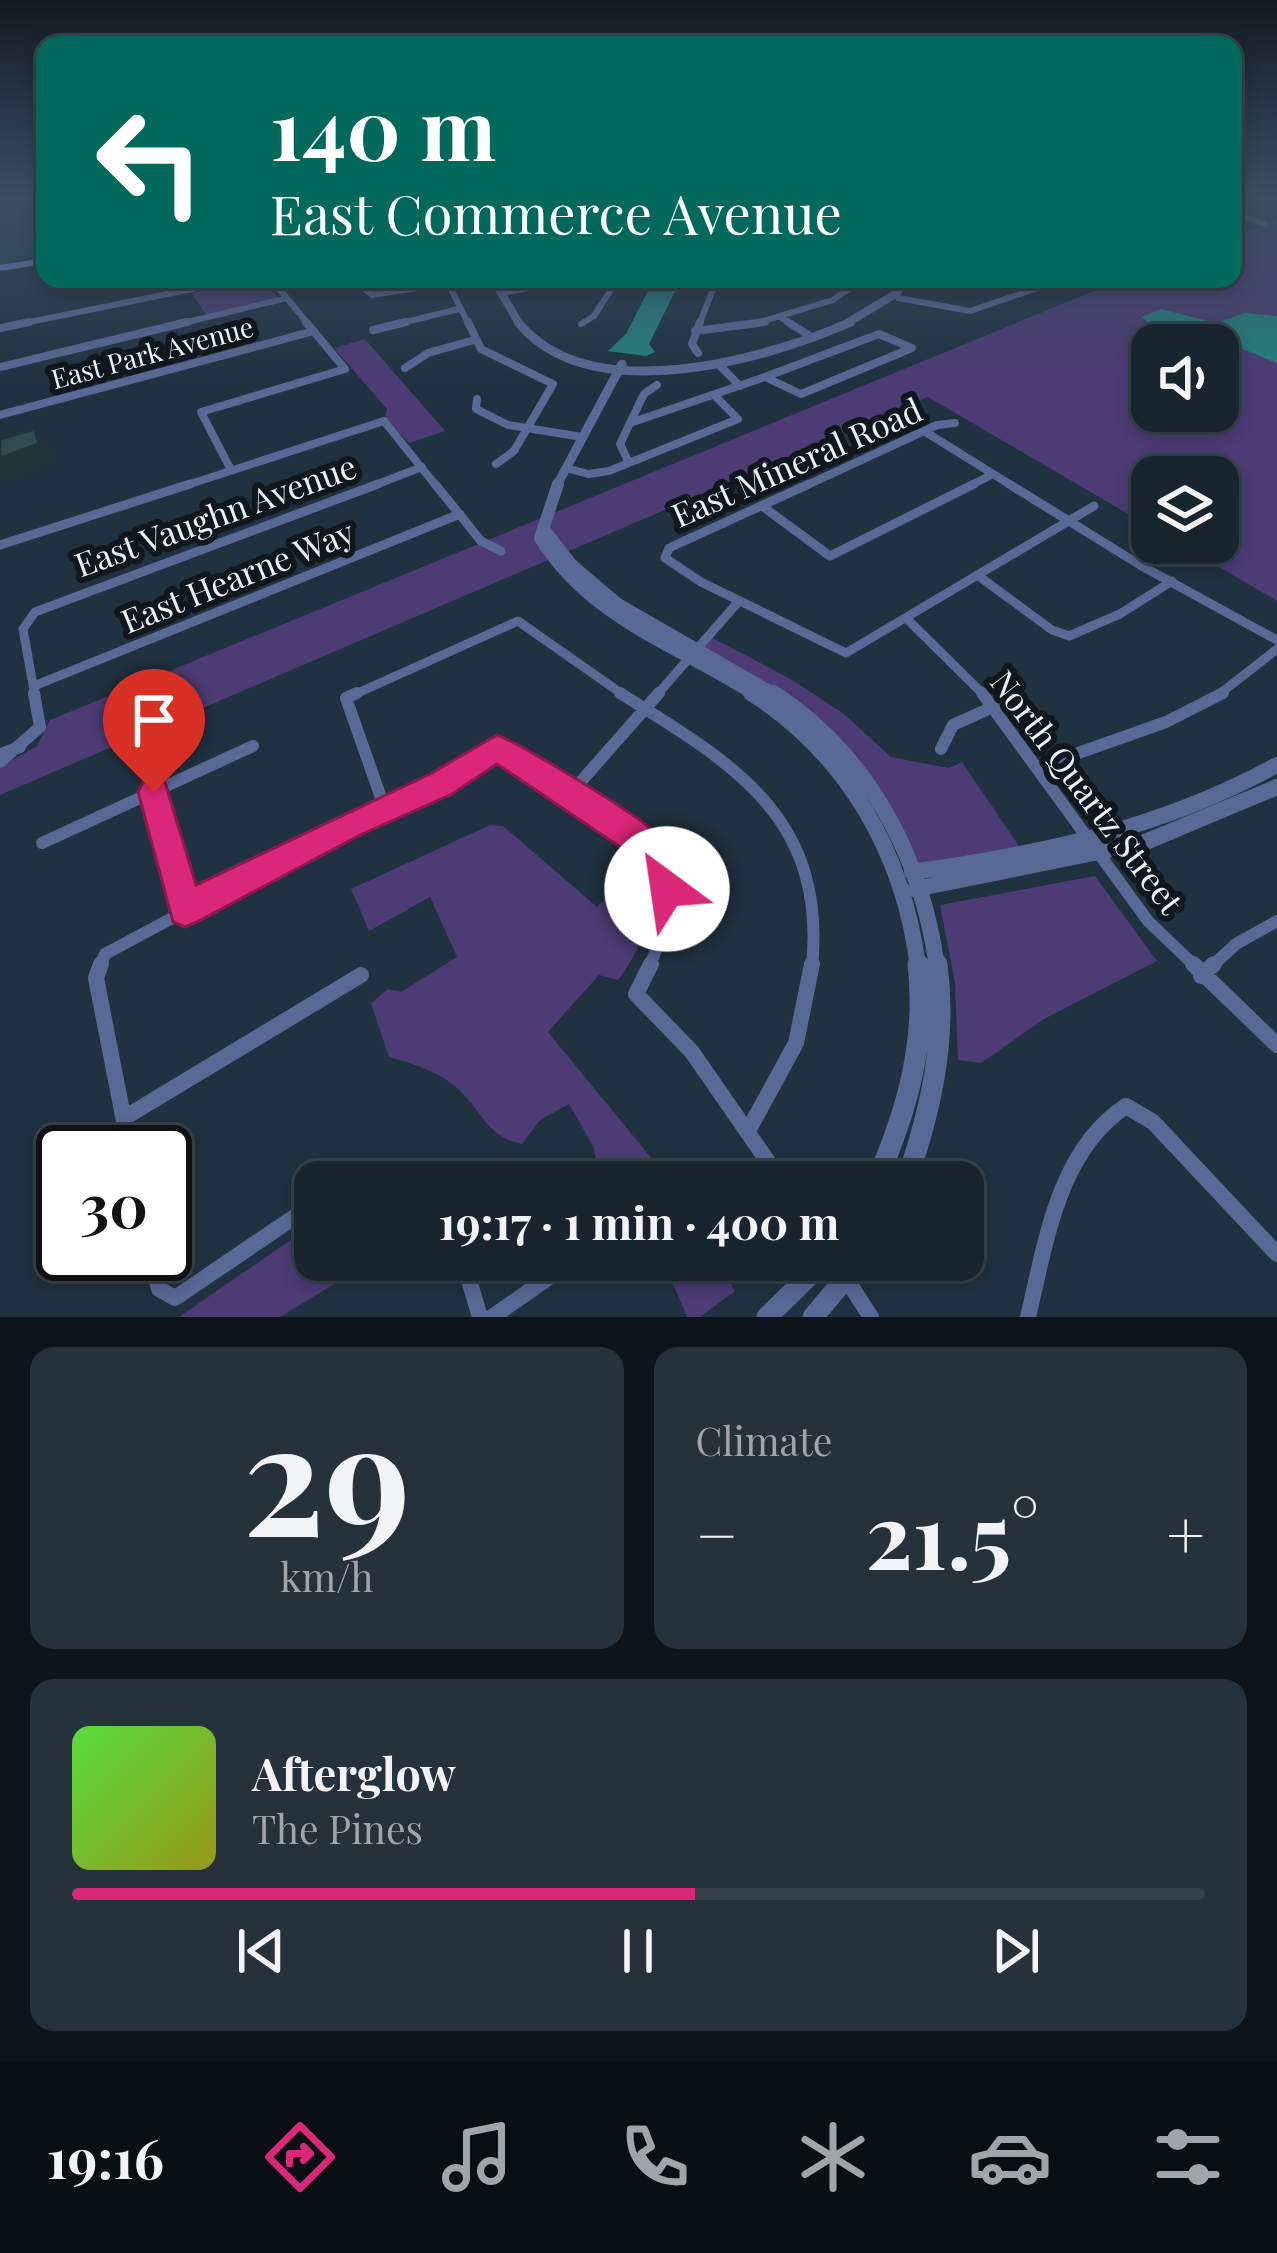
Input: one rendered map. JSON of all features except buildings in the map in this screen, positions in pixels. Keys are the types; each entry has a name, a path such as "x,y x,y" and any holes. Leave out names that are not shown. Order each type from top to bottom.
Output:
{"main road":[{"path":"0,270 36,262"}],"street":[{"path":"67,288 72,314"},
{"path":"0,328 198,288"},
{"path":"231,470 201,412 345,369 279,288"},
{"path":"363,288 370,294 403,288"},
{"path":"451,288 474,340 507,366 553,384 529,429 511,454 496,464"},
{"path":"498,288 523,328 548,348 672,369 723,366 810,336 880,311 898,298 902,288"},
{"path":"501,293 520,288"},
{"path":"581,323 594,316 612,288"},
{"path":"698,353 692,344 712,288"},
{"path":"695,331 733,332 852,288"},
{"path":"898,298 947,310 989,309 1038,288"},
{"path":"0,368 287,298"},
{"path":"373,330 459,309"},
{"path":"941,321 947,310"},
{"path":"780,317 810,336"},
{"name":"East Park Avenue","path":"0,415 314,331"},
{"path":"630,423 884,333 912,348 801,394 789,393 765,377"},
{"path":"405,368 428,353 474,340"},
{"path":"622,364 547,505 539,538 610,612 786,701 836,743 884,805 938,967 940,1029 932,1100 913,1161"},
{"path":"723,366 743,385"},
{"path":"629,463 619,448 644,394 657,385"},
{"path":"566,468 601,472 738,419 715,396"},
{"path":"477,399 476,410 484,416 582,437"},
{"path":"0,545 384,421 483,543 501,551"},
{"name":"East Mineral Road","path":"739,601 685,573 664,555 924,431 955,423"},
{"path":"924,431 1277,645 1203,702 1135,736 1040,767"},
{"name":"East Vaughn Avenue","path":"34,686 23,628 30,616 422,466"},
{"path":"762,506 826,556 993,474"},
{"path":"569,795 739,601 842,653 980,577 1094,506"},
{"name":"East Hearne Way","path":"34,686 460,514"},
{"path":"980,577 1065,636 1111,620 1172,580"},
{"name":"North Quartz Street","path":"907,619 995,706 1148,921 1277,1045"},
{"path":"385,809 346,698 518,621 739,769 789,835 806,873 817,970 808,1012 779,1090 748,1131"},
{"path":"0,758 23,747 38,732 34,686"},
{"path":"941,749 950,726 995,706"},
{"path":"42,843 253,746"},
{"path":"125,1125 96,978 99,960 185,909 441,784 497,748 644,844 663,872 665,938 636,994 692,1052 768,1161"},
{"path":"912,881 1028,874 1184,812 1277,765"},
{"path":"1094,850 1190,830 1277,787"},
{"path":"154,792 185,909"},
{"path":"886,1161 899,1134 916,1063 919,963 912,881"},
{"path":"1201,976 1236,944 1277,921"},
{"path":"124,1118 361,975"},
{"path":"1028,1317 1055,1212 1072,1168 1115,1112 1132,1107 1153,1122 1277,1254"},
{"path":"157,1281 168,1298 192,1290 294,1218"},
{"path":"470,1281 480,1317"},
{"path":"492,1317 544,1281"},
{"path":"766,1317 819,1281"},
{"path":"814,1317 833,1281"},
{"path":"851,1281 871,1317"}],"shaded area":[{"path":"0,260 33,260 0,267"},
{"path":"1242,260 1277,260 1277,601 1214,564 1239,564 1239,456 1131,456 1131,516 928,397 0,795 0,767 37,746 50,720 1101,288 1242,288"},
{"path":"213,288 270,288 277,297 206,315 192,293"},
{"path":"649,288 677,288 649,344 655,352 646,356 608,351 626,334"},
{"path":"1161,309 1216,323 1245,313 1277,316 1277,363 1239,347 1239,324 1150,324 1142,317"},
{"path":"365,339 445,431 409,443 385,418 387,409 334,348"},
{"path":"709,636 844,714 891,757 949,768 962,762 1023,852 909,872 856,774 693,655"},
{"path":"490,825 503,826 597,907 633,867 642,874 642,930 628,967 618,980 599,975 548,1032 654,1161 597,1161 569,1104 540,1120 522,1144 511,1141 495,1132 449,1081 389,1057 371,1003 388,989 401,992 457,957 430,897 369,931 351,889"},
{"path":"1095,876 1157,961 1044,1019 981,1063 958,1060 955,983 940,905"},
{"path":"294,1238 294,1281 339,1281 280,1317 179,1317"},
{"path":"672,1281 729,1281 735,1291 700,1317 687,1317"}],"route":[{"path":"154,792 185,909 349,824 441,784 497,748 644,844 663,872 667,889"}]}
